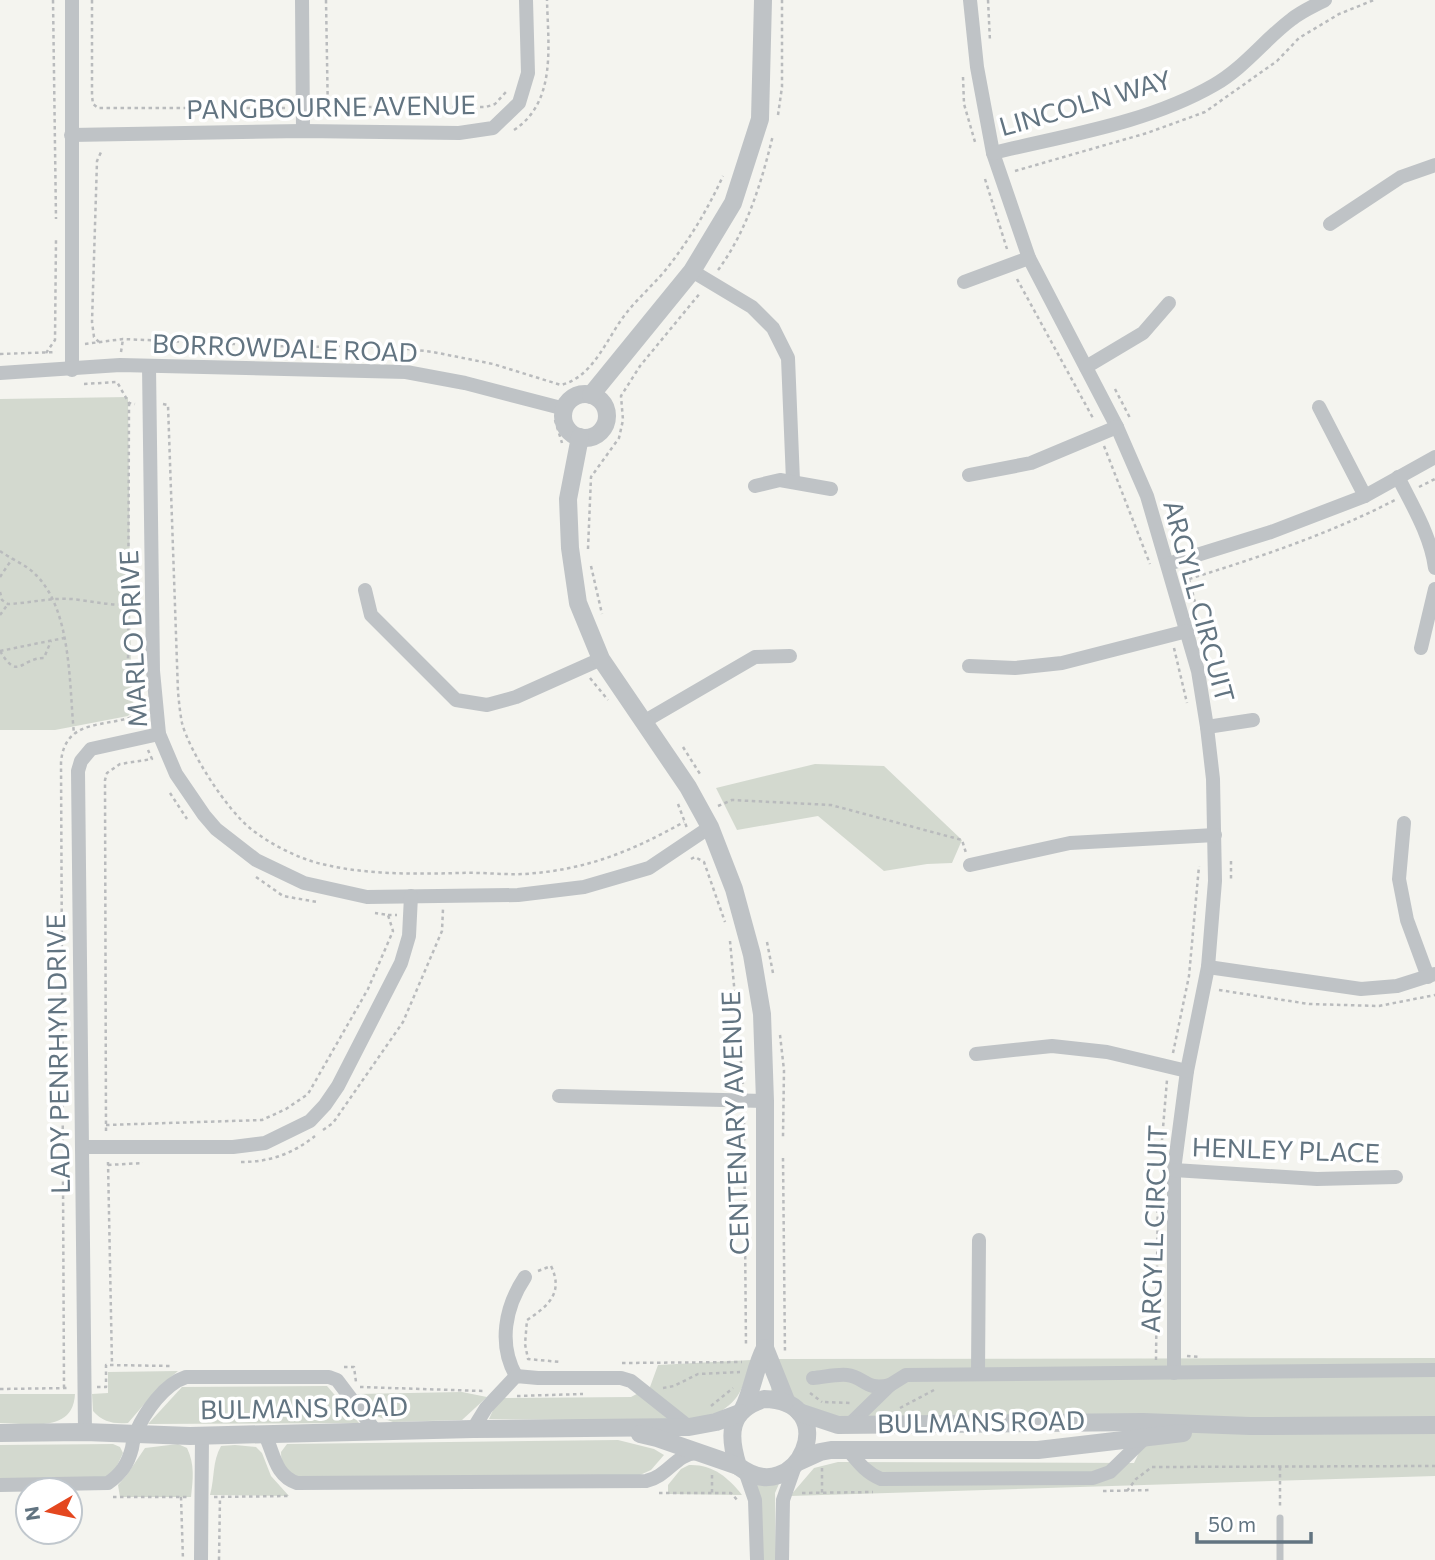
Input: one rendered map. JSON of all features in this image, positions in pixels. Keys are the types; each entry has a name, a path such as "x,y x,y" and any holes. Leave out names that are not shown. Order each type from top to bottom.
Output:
{"street":[{"path":"72,0 72,351 75,377"},
{"path":"302,0 303,131"},
{"name":"PANGBOURNE AVENUE","path":"71,135 303,131 459,133 493,128 519,103 528,73 526,0"},
{"path":"591,395 692,271 733,202 760,119 763,0"},
{"name":"ARGYLL CIRCUIT","path":"970,0 977,67 993,153 1029,258 1092,363 1176,562 1207,727 1213,779 1215,835 1213,967 1187,1071 1174,1170 1174,1373"},
{"name":"LINCOLN WAY","path":"993,153 1121,122 1170,107 1216,84 1256,53 1293,18 1325,0"},
{"path":"1330,224 1401,177 1435,165"},
{"path":"964,282 1029,258"},
{"path":"692,271 752,307 773,328 788,358 793,481"},
{"path":"1092,363 1143,333 1169,303"},
{"name":"BORROWDALE ROAD","path":"0,373 75,377 120,365 406,372 465,383 565,409"},
{"name":"MARLO DRIVE","path":"149,366 152,736 216,829 256,860 304,883 367,897 519,895 584,887 649,868 706,820"},
{"path":"581,394 591,395 603,404 606,411 605,425 595,436 580,437 567,429 564,422 565,409 574,397 581,394"},
{"path":"1319,407 1365,496"},
{"path":"969,475 1031,463 1117,427"},
{"name":"CENTENARY AVENUE","path":"580,437 568,499 569,548 578,603 601,659 645,721 706,820 734,889 752,955 762,1014 765,1101 765,1348 793,1407"},
{"path":"1176,562 1271,532 1365,496 1435,457"},
{"path":"1398,477 1422,525 1435,568"},
{"path":"755,486 780,480 831,489"},
{"path":"1421,648 1435,589"},
{"path":"365,590 371,615 456,700 487,705 516,697 601,659"},
{"path":"969,666 1015,668 1062,663 1187,631"},
{"path":"645,721 755,657 790,656"},
{"path":"1207,727 1253,720"},
{"name":"LADY PENRHYN DRIVE","path":"85,1432 79,771 81,761 92,750 152,736"},
{"path":"1213,967 1361,989 1397,986 1431,975 1407,920 1399,879 1404,823"},
{"path":"970,865 1070,843 1215,835"},
{"path":"82,1147 233,1147 265,1143 310,1121 338,1086 401,963 409,936 411,896"},
{"path":"976,1054 1052,1046 1107,1052 1187,1071"},
{"path":"558,1096 765,1101"},
{"name":"HENLEY PLACE","path":"1174,1170 1317,1180 1396,1177"},
{"path":"978,1374 979,1240"},
{"path":"516,1376 508,1359 507,1314 516,1290 525,1277"},
{"name":"CENTENARY AVENUE","path":"742,1411 754,1386 765,1348"},
{"path":"849,1426 890,1385 906,1375 1435,1370"},
{"path":"813,1378 848,1375 865,1384 890,1385"},
{"path":"0,1485 108,1483 124,1468 134,1436 148,1411 179,1380 195,1376 329,1377 337,1380 377,1433"},
{"path":"516,1376 621,1378 631,1381 690,1427"},
{"path":"473,1429 478,1418 516,1376"},
{"path":"865,1384 869,1406"},
{"path":"757,1560 755,1500 732,1450 731,1436 742,1411 753,1402 764,1399 793,1407 806,1424 808,1437 806,1451 797,1464 783,1500 782,1560"},
{"name":"BULMANS ROAD","path":"793,1407 828,1423 849,1426 1143,1422 1250,1426 1435,1425"},
{"name":"BULMANS ROAD","path":"0,1433 85,1432 134,1436 202,1436 690,1427 711,1423 742,1411"},
{"name":"BULMANS ROAD","path":"797,1464 820,1452 1038,1450 1250,1426"},
{"name":"BULMANS ROAD","path":"609,1428 657,1438 741,1469"},
{"path":"265,1435 277,1467 289,1480 297,1483 646,1481 664,1474 689,1453 696,1453"},
{"path":"201,1560 202,1436"},
{"path":"848,1450 861,1466 881,1479 1093,1478 1110,1472 1147,1436"},
{"path":"741,1469 757,1476 770,1476 783,1473 797,1464"}],"lane":[{"path":"1280,1518 1280,1560"}],"path":[{"path":"53,0 56,221"},
{"path":"92,0 92,96 93,104 98,108 288,108"},
{"path":"327,0 328,107 486,107 495,104 507,91"},
{"path":"511,132 521,125 539,103 544,92 548,44 547,0"},
{"path":"988,0 991,52"},
{"path":"963,78 964,104 975,142"},
{"path":"99,342 94,337 92,322 97,161 101,151 109,145"},
{"path":"982,168 996,220 1018,279 1093,417 1154,574"},
{"path":"0,354 72,351 81,345 123,339 299,347 384,346 481,361 561,386 589,368 625,316 664,271 705,215 726,170"},
{"path":"46,353 55,340 56,235"},
{"path":"1092,363 1132,422"},
{"path":"75,377 117,382 129,403 168,405 177,692 183,725 216,790 250,829 287,850 321,864 383,873 522,874 575,867 612,858 684,822"},
{"path":"1189,579 1284,550 1356,520 1435,479"},
{"path":"0,551 36,574 59,610 74,734"},
{"path":"0,577 12,559"},
{"path":"1176,562 1189,579 1199,618"},
{"path":"0,592 2,600 9,604 54,599 81,600 109,606 129,604"},
{"path":"0,615 9,604"},
{"path":"1171,635 1187,703"},
{"path":"51,641 44,658 36,658 22,667 14,668 8,664 0,651 64,638"},
{"path":"152,736 152,759 157,768"},
{"path":"112,1365 106,1125 105,780 107,773 120,764 152,759"},
{"path":"166,786 176,805 193,826"},
{"path":"706,820 732,800 831,805 962,841 970,865"},
{"path":"1161,1150 1170,1067 1189,976 1199,866 1199,836"},
{"path":"688,860 695,857 704,862 729,933 744,1100 746,1351"},
{"path":"1230,860 1230,887"},
{"path":"248,872 283,896 320,903"},
{"path":"234,1162 260,1162 296,1150 333,1123 403,1022 442,931 444,907 435,912 410,914 370,912"},
{"path":"106,1125 262,1120 285,1110 308,1094 368,989 393,931 388,915"},
{"path":"1213,967 1216,990 1309,1004 1379,1006 1435,995"},
{"path":"108,1165 144,1163"},
{"path":"1156,1360 1158,1178"},
{"path":"525,1277 551,1266 556,1280 547,1306 527,1320 525,1344 528,1359 563,1362"},
{"path":"618,1363 742,1362"},
{"path":"0,1389 106,1387 106,1365 178,1366"},
{"path":"340,1367 354,1367 360,1387 488,1391 509,1396 584,1394"},
{"path":"643,1391 674,1386 698,1374 742,1372"},
{"path":"1152,1490 1127,1491 1136,1479 1152,1467 1435,1466"},
{"path":"181,1497 183,1560"},
{"path":"219,1560 220,1497"}],"shaded area":[{"path":"128,397 131,677 134,709 128,716 55,730 0,730 0,399"},
{"path":"815,764 884,766 962,840 952,863 884,871 818,816 737,830 716,788"},
{"path":"1435,1358 1435,1423 847,1422 806,1412 771,1392 775,1359"},
{"path":"751,1360 737,1396 726,1408 706,1421 489,1419 494,1408 504,1398 631,1397 650,1387 658,1365"},
{"path":"178,1371 158,1388 128,1423 109,1422 93,1411 92,1394 108,1393 108,1372"},
{"path":"327,1386 359,1423 148,1424 182,1387"},
{"path":"462,1392 487,1397 462,1420 393,1422 376,1416 357,1394"},
{"path":"0,1394 75,1394 67,1415 58,1421 36,1424 0,1423"},
{"path":"1435,1425 1435,1476 790,1496 814,1468 838,1462 1134,1463 1147,1436 1250,1426"},
{"path":"618,1440 654,1449 664,1455 651,1470 640,1475 298,1477 285,1467 281,1452 287,1444"},
{"path":"113,1444 120,1447 123,1453 116,1468 105,1478 14,1476 14,1479 0,1479 0,1445"},
{"path":"178,1444 187,1448 191,1460 191,1497 120,1497 118,1485 145,1448"},
{"path":"221,1446 256,1447 262,1453 271,1476 289,1496 210,1495 216,1458"},
{"path":"689,1465 712,1469 742,1495 668,1494 668,1485 681,1469"},
{"path":"754,1479 781,1479 775,1493 776,1560 762,1560"}]}
